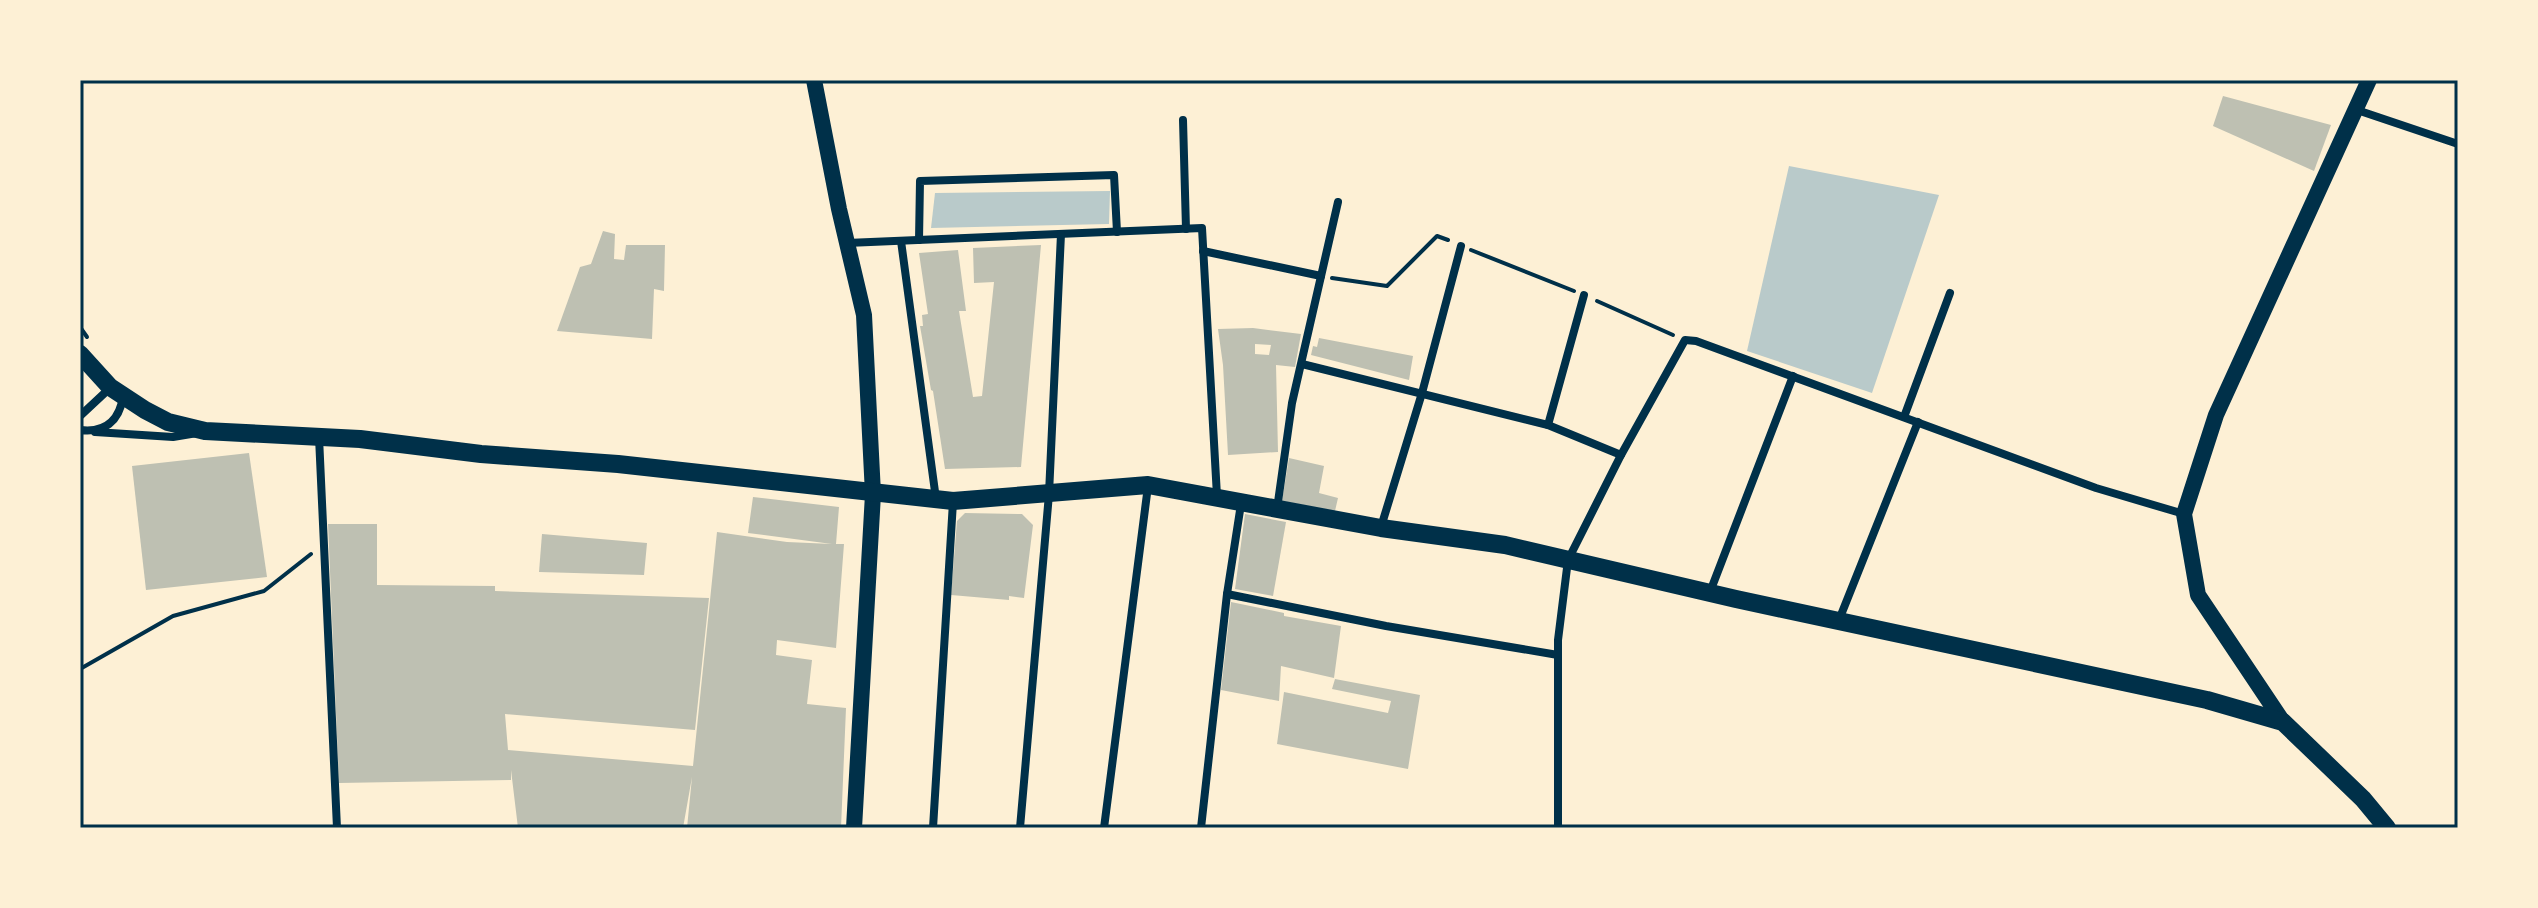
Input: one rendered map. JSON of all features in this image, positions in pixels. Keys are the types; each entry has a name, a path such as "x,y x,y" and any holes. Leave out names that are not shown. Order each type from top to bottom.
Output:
{"main road":[{"path":"814,80 864,315 873,494 854,828"},
{"path":"2369,80 2216,415 2184,514 2198,595 2283,722 2363,799 2387,828"},
{"path":"80,354 116,391 168,422 205,431 360,439 944,500 1148,485 1381,528 1505,545 1710,593 2207,700 2283,722"}],"street":[{"path":"2357,110 2458,144"},
{"path":"1183,120 1186,229"},
{"path":"919,240 920,181 1114,175 1117,232"},
{"path":"1277,510 1292,403 1338,202"},
{"path":"847,243 1202,228 1218,498"},
{"path":"1020,828 1049,494 1061,234"},
{"path":"901,241 944,500 933,828"},
{"path":"1381,528 1422,393 1461,246"},
{"path":"1203,251 1321,276"},
{"path":"1904,417 1950,293"},
{"path":"1548,425 1584,295"},
{"path":"1558,828 1558,655 1568,560 1621,455 1685,340 1696,341 2096,488 2184,514"},
{"path":"1302,364 1548,425 1621,455"},
{"path":"1710,593 1793,376"},
{"path":"80,416 116,391"},
{"path":"95,432 116,418 116,391"},
{"path":"1838,621 1918,422"},
{"path":"80,430 173,437 205,431"},
{"path":"319,437 337,828"},
{"path":"1104,828 1148,485"},
{"path":"1201,828 1227,594 1241,504"},
{"path":"1227,594 1386,626 1558,655"}],"path":[{"path":"1321,276 1387,286 1437,236 1584,295 1685,340"},
{"path":"80,669 173,616 264,591 324,544"}],"shaded area":[{"path":"1789,166 1939,195 1872,393 1747,351"},
{"path":"1110,191 1109,224 931,228 935,193"}],"building":[{"path":"2223,96 2331,125 2314,171 2213,126"},
{"path":"603,231 615,234 614,259 624,260 626,245 665,245 664,291 654,289 652,339 557,331 580,267 591,264"},
{"path":"1041,245 1021,467 945,469 920,326 923,326 922,315 928,314 919,253 958,250 966,311 959,311 973,397 982,396 994,282 974,283 973,248"},
{"path":"1253,328 1301,334 1295,367 1276,365 1278,452 1228,455 1218,329","holes":["1255,344 1271,345 1269,355 1255,354"]},
{"path":"1319,338 1413,356 1409,380 1311,355"},
{"path":"249,453 267,577 146,590 132,466"},
{"path":"1289,458 1324,466 1319,493 1338,498 1335,511 1282,501"},
{"path":"753,497 839,507 836,544 844,544 836,648 777,640 776,655 812,660 807,704 846,708 841,828 687,828 692,777 683,828 518,828 511,770 511,780 339,783 328,524 377,524 377,585 495,586 495,591 709,598 695,730 505,714 508,750 693,766 717,532 787,542 832,544 748,533"},
{"path":"965,513 1022,514 1033,525 1024,598 1009,596 1009,600 951,595 957,521"},
{"path":"1245,514 1286,522 1273,596 1235,589"},
{"path":"542,534 647,543 644,575 539,572"},
{"path":"1231,602 1341,626 1334,678 1281,666 1279,701 1221,690"},
{"path":"1335,679 1420,695 1408,769 1277,744 1284,692 1388,713 1391,701 1332,689"}]}
